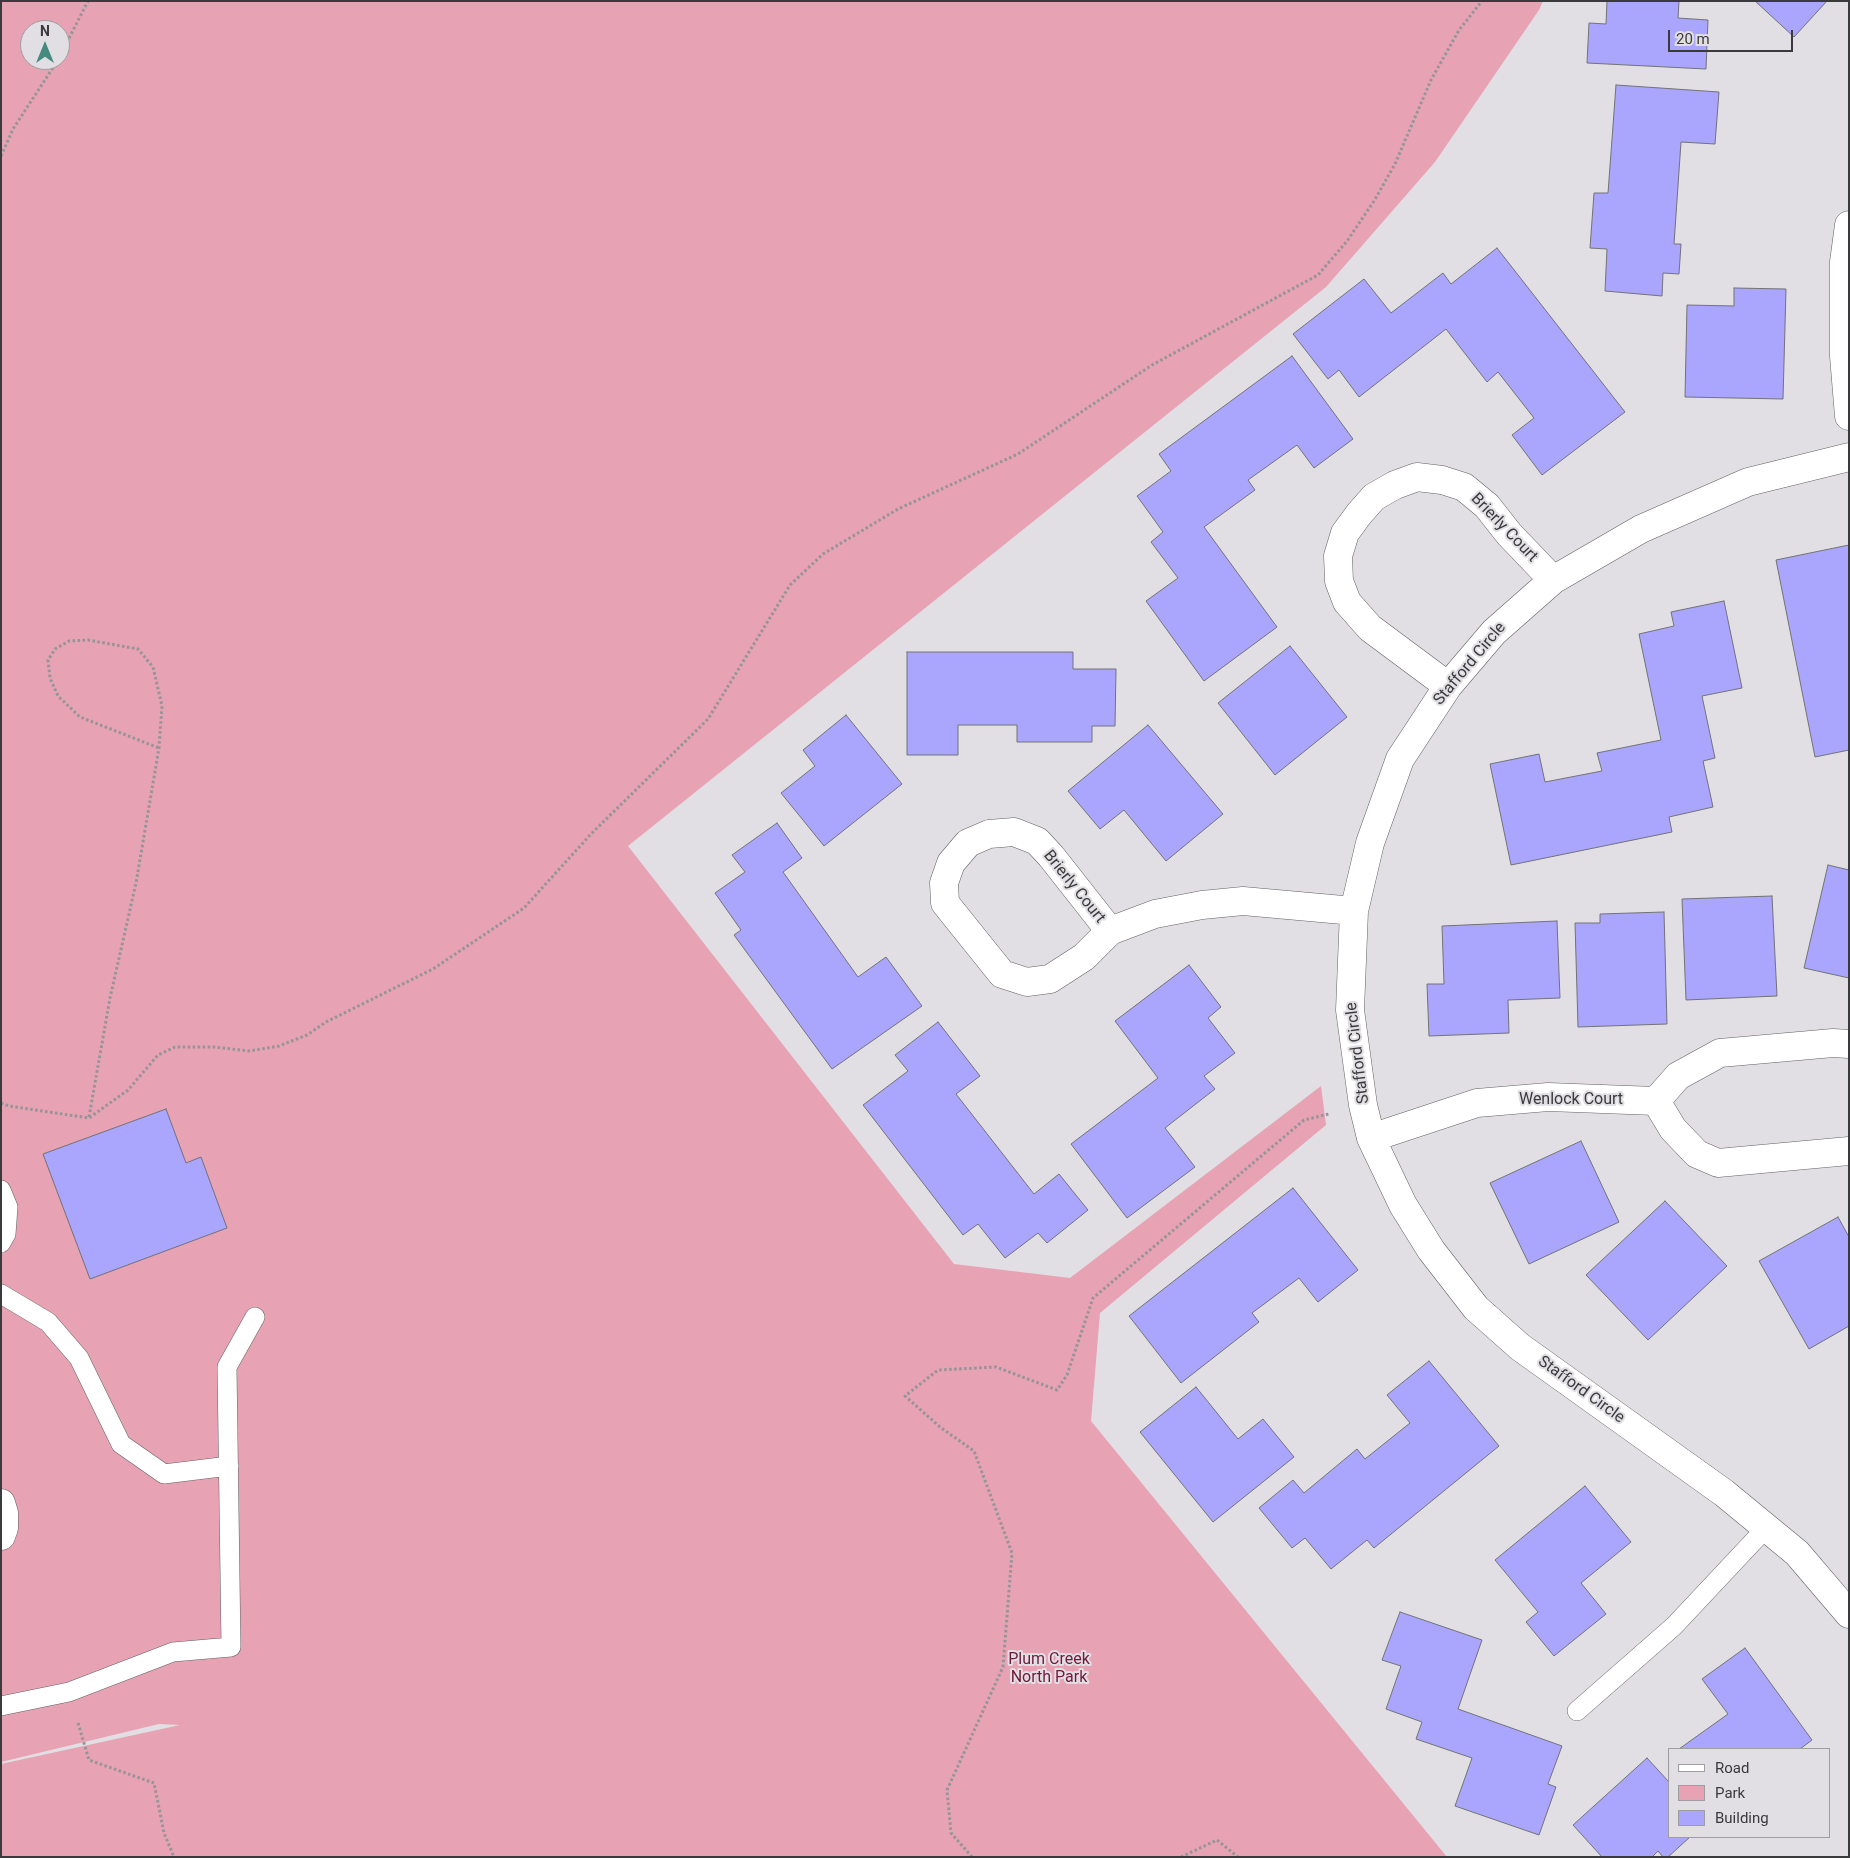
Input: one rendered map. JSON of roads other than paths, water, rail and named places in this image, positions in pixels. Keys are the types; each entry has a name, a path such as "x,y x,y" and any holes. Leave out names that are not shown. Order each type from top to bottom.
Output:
{"street":[{"path":"1849,225 1844,262 1844,356 1849,416"},
{"name":"Stafford Circle","path":"1849,457 1748,482 1641,529 1553,580 1494,632 1448,686 1400,759 1370,843 1354,911 1350,1010 1363,1105 1371,1138 1403,1205 1431,1250 1476,1308 1520,1347 1724,1493 1797,1554 1849,1614"},
{"name":"Brierly Court","path":"1448,686 1370,628 1346,602 1339,581 1338,556 1345,534 1359,514 1374,498 1395,485 1417,478 1442,480 1464,487 1487,506 1509,534 1553,580"},
{"name":"Brierly Court","path":"1110,931 1079,890 1037,841 1014,832 990,834 968,843 951,863 944,883 945,903 1002,974 1026,982 1050,980 1084,957 1110,931 1155,914 1202,905 1235,902 1278,903 1354,911"},
{"path":"1849,1044 1833,1043 1720,1054 1678,1076 1656,1100 1673,1129 1697,1154 1718,1163 1849,1151"},
{"name":"Wenlock Court","path":"1371,1138 1477,1103 1548,1097 1656,1100"},
{"path":"1,1503 4,1513 4,1528 1,1536"}],"lane":[{"path":"1,1190 8,1207 6,1234 1,1243"},
{"path":"1,1294 48,1322 80,1358 121,1444 164,1474 229,1466"},
{"path":"1,1706 69,1692 173,1652 231,1647 227,1367 255,1317"},
{"path":"1577,1711 1674,1626 1766,1528"}],"park label":[{"name":"Plum Creek North Park","path":"1049,1669"}]}
